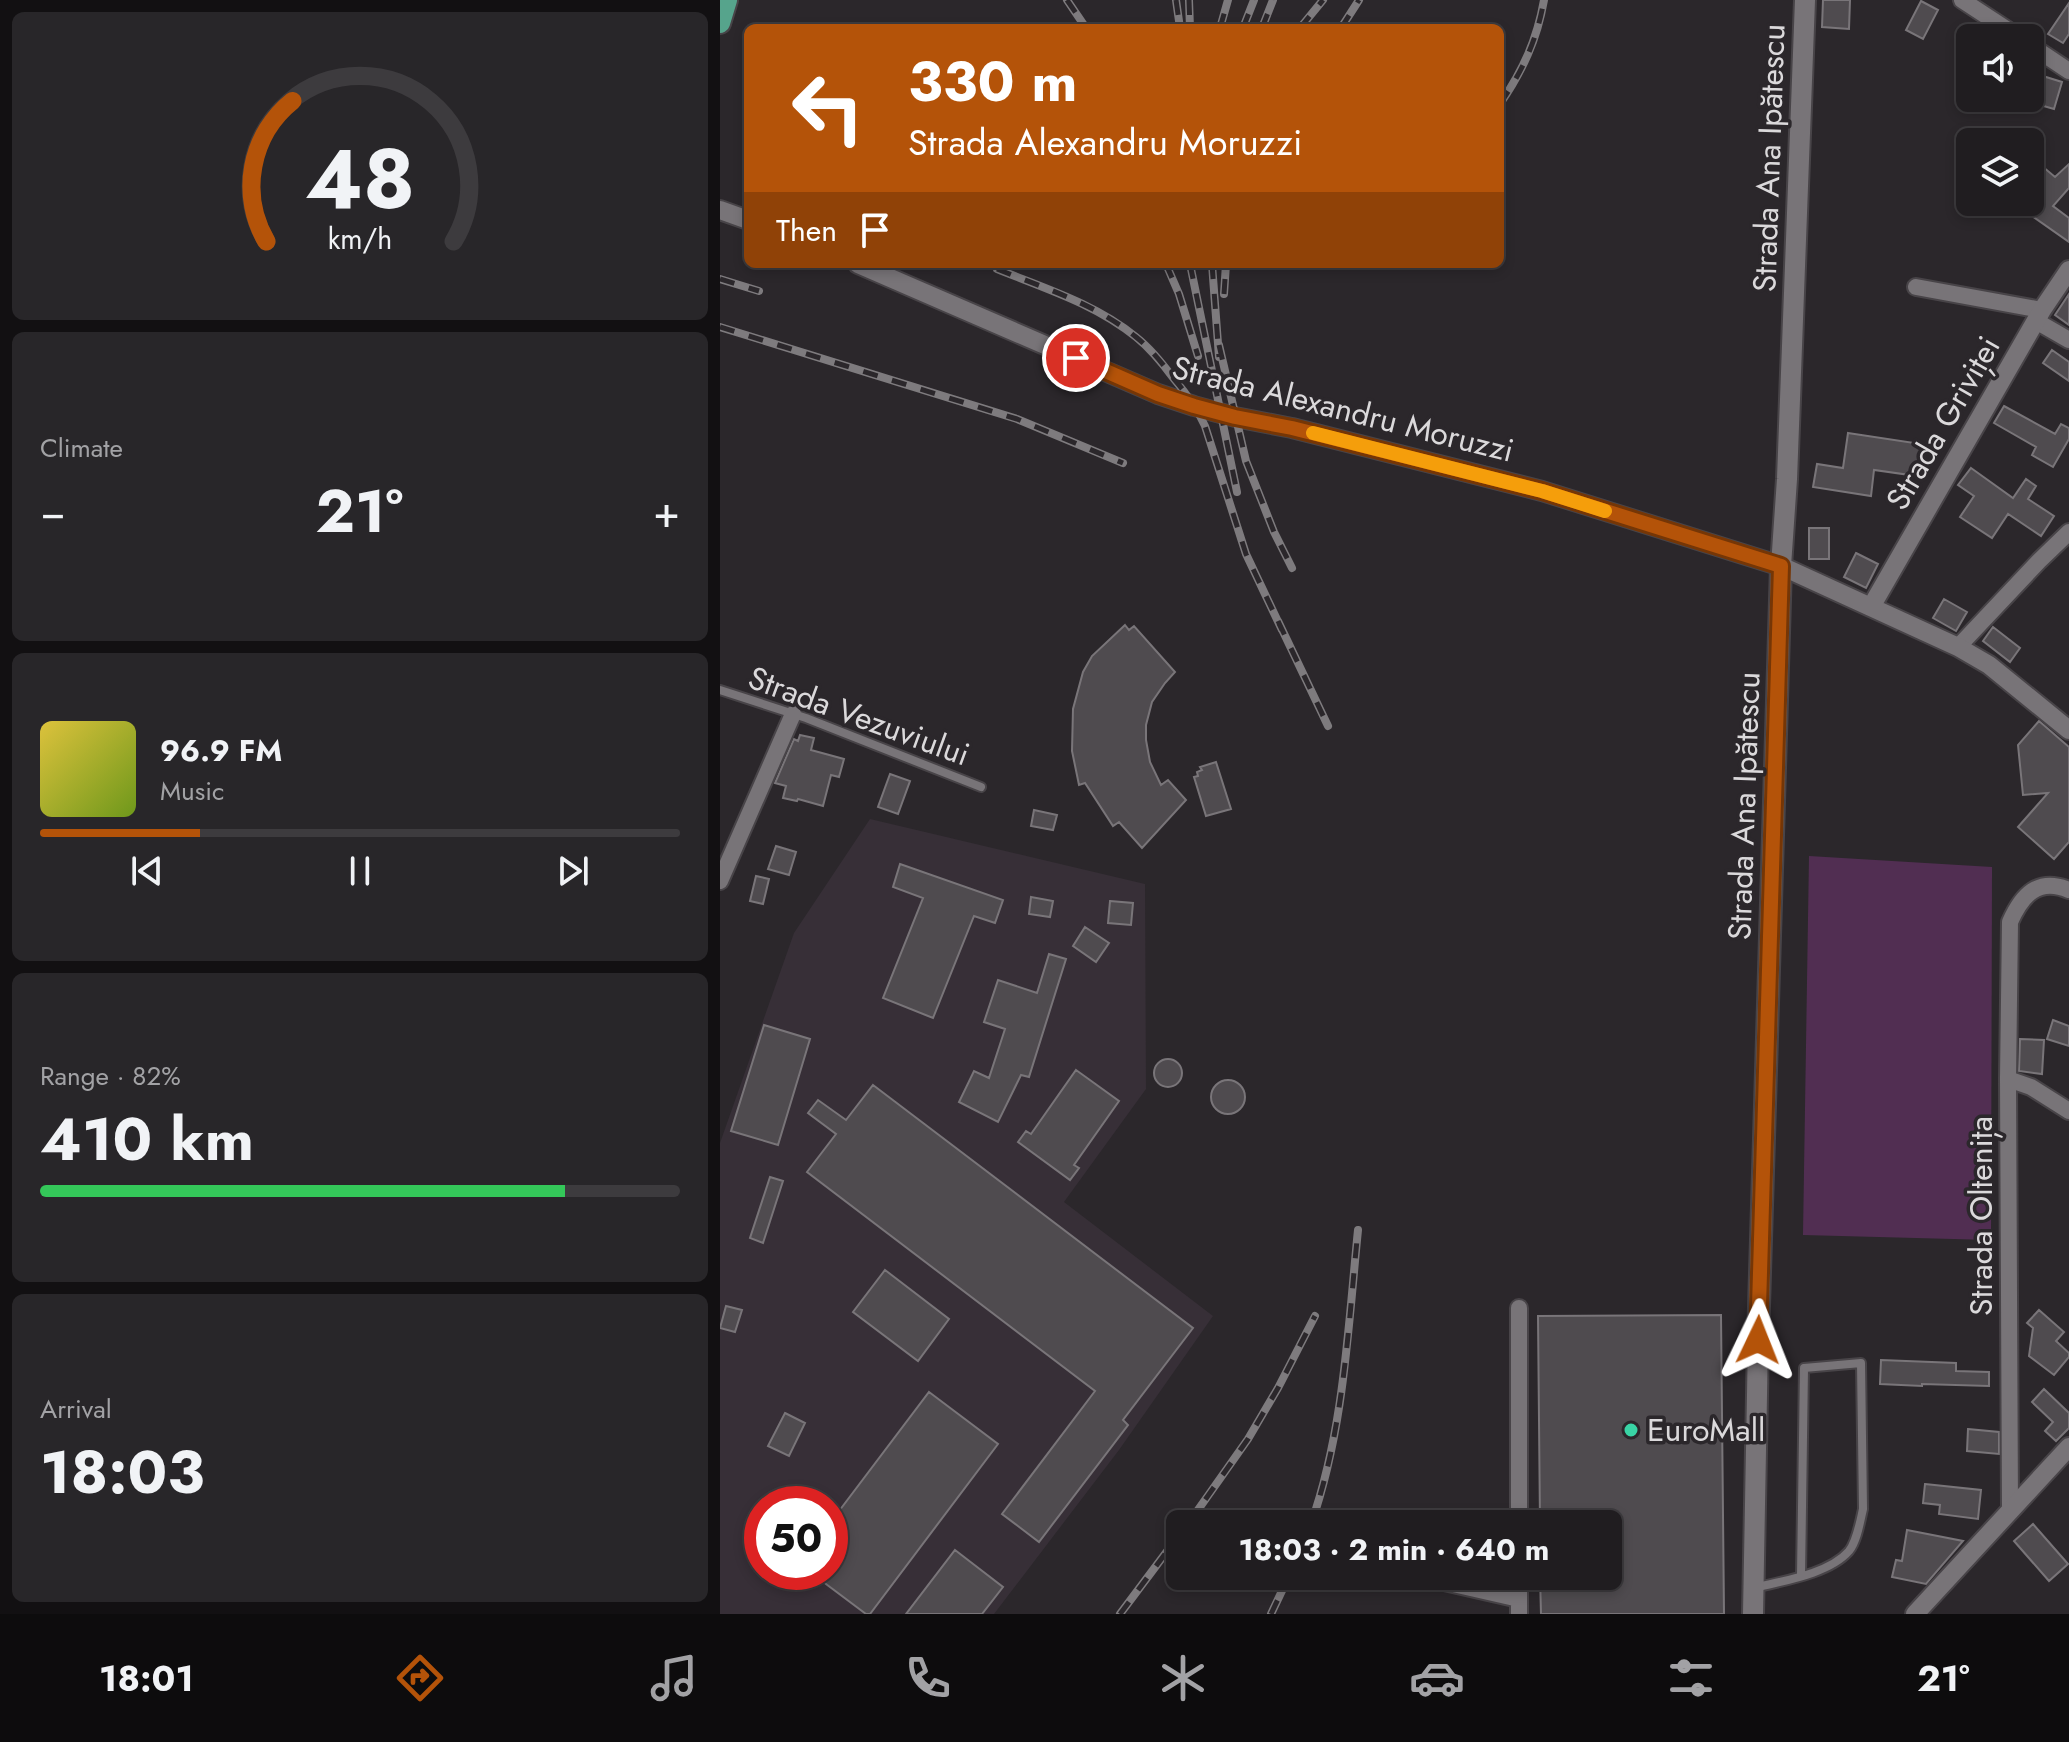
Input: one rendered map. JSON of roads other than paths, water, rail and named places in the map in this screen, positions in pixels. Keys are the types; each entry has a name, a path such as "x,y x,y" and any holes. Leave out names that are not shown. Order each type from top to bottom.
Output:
{"main road":[{"path":"720,23 727,0"},
{"name":"Strada Ana Ipătescu","path":"1753,1614 1781,566 1805,0"}],"street":[{"path":"1962,0 1999,24"},
{"path":"2044,54 2068,69"},
{"path":"720,210 744,219"},
{"name":"Strada Alexandru Moruzzi","path":"867,268 1158,394 1194,406 1542,491 1781,566 1958,647 1989,665 2065,721"},
{"name":"Strada Griviței","path":"1871,607 2039,316 2069,270"},
{"path":"1916,287 2039,316 2069,340"},
{"path":"1958,647 2069,532"},
{"path":"720,881 793,714"},
{"name":"Strada Oltenița","path":"2010,1510 2010,922 2026,894 2044,885 2069,890"},
{"path":"2008,1079 2031,1087 2069,1111"},
{"path":"1519,1308 1519,1510"},
{"path":"1915,1614 2069,1447"},
{"path":"1464,1590 1519,1607"}],"lane":[{"name":"Strada Vezuviului","path":"720,690 793,714 981,787"},
{"path":"1753,1588 1801,1576 1836,1562 1851,1549 1863,1509 1861,1363 1804,1368 1801,1576"}],"railway":[{"path":"1067,0 1083,24"},
{"path":"1176,0 1179,24"},
{"path":"1189,0 1190,24"},
{"path":"1221,24 1228,0"},
{"path":"1245,24 1254,0"},
{"path":"1264,24 1273,0"},
{"path":"1303,24 1323,0"},
{"path":"1344,24 1359,0"},
{"path":"1504,98 1528,54 1544,0"},
{"path":"1168,268 1198,356"},
{"path":"1191,268 1237,492"},
{"path":"1212,268 1219,357"},
{"path":"1224,294 1226,268"},
{"path":"997,269 1104,315 1141,342 1166,368 1205,426 1246,554 1282,630"},
{"path":"720,279 759,291"},
{"path":"720,327 1017,419 1123,463"},
{"path":"1219,345 1246,461 1292,568"},
{"path":"1278,621 1328,726"},
{"path":"1315,1510 1338,1416 1358,1230"},
{"path":"1198,1510 1248,1439 1315,1316"},
{"path":"1120,1614 1166,1553"},
{"path":"1271,1614 1282,1590"}],"place":[{"name":"EuroMall","path":"1631,1430"}]}
